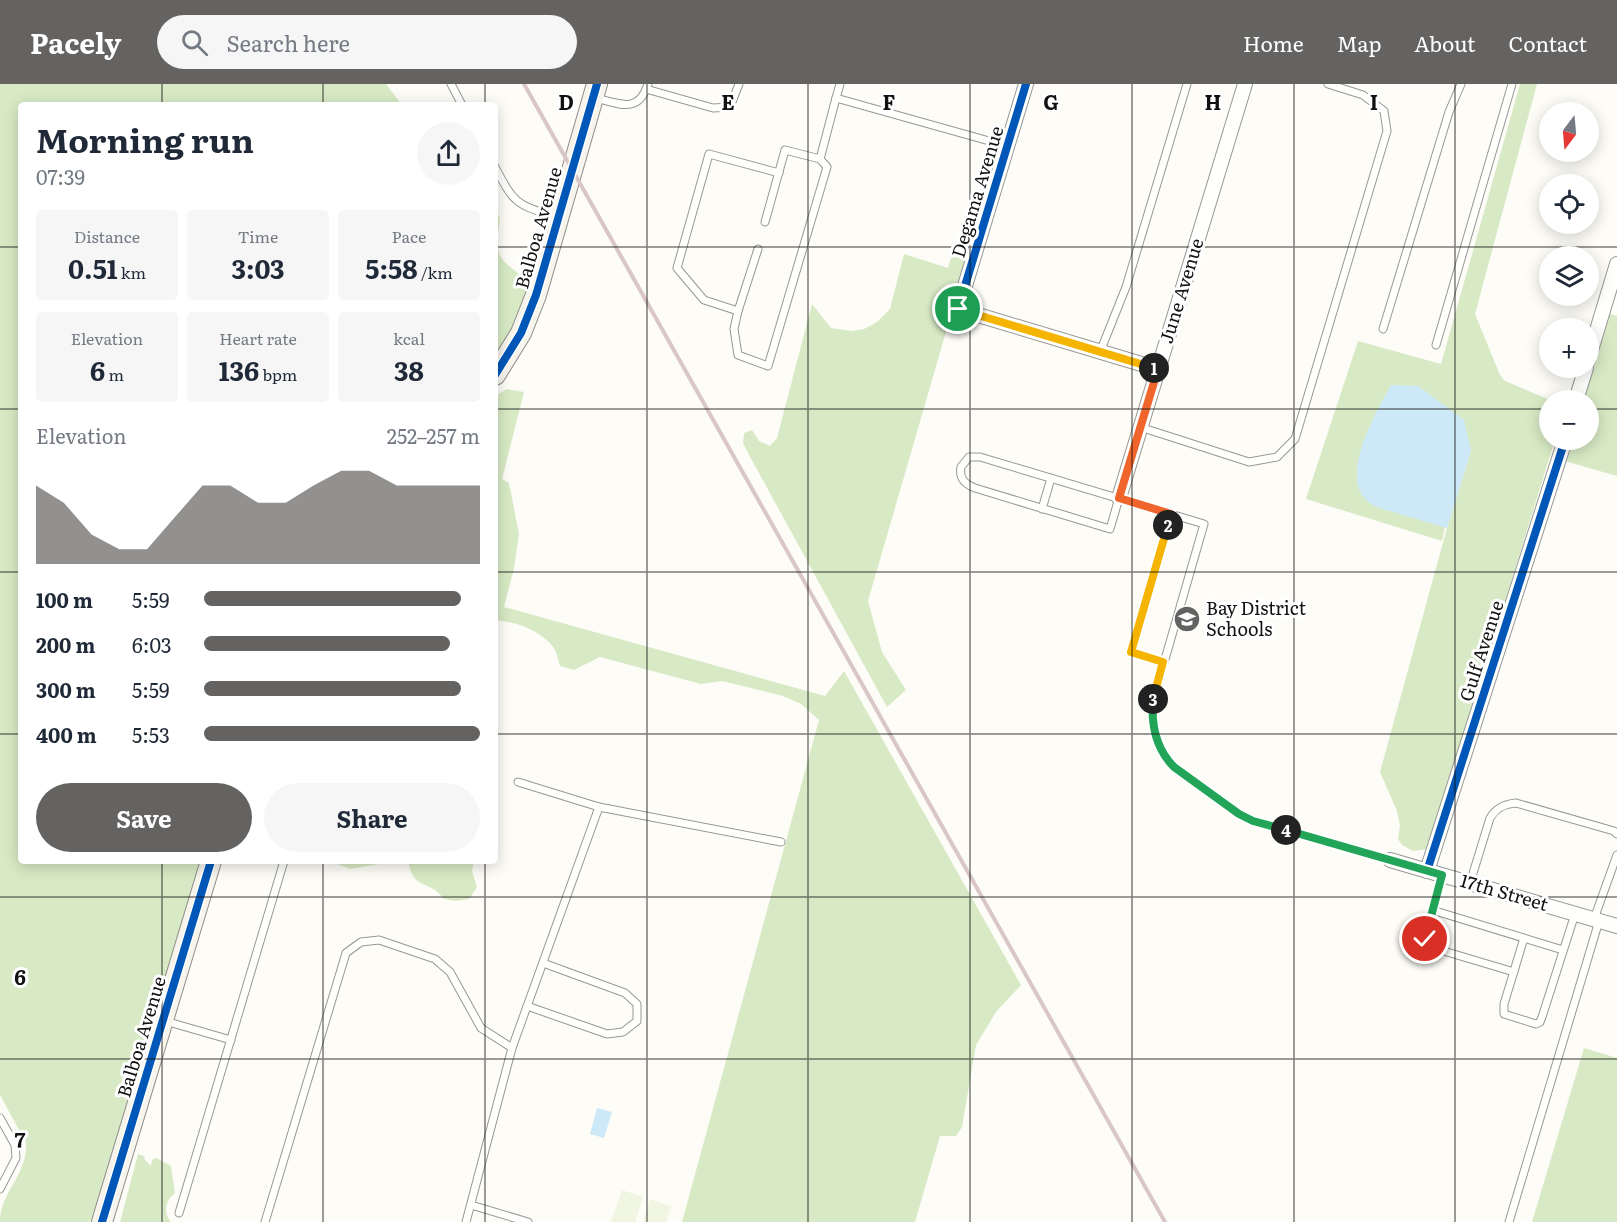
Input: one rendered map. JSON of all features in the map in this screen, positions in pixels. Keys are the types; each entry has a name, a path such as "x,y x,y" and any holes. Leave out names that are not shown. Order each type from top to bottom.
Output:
{"street":[{"name":"Degama Avenue","path":"1026,84 958,309 1101,352"},
{"name":"June Avenue","path":"1119,498 1245,84"},
{"name":"Balboa Avenue","path":"498,370 526,322 540,283 595,90"},
{"path":"1599,324 1617,264"},
{"path":"1101,352 1158,369"},
{"name":"Gulf Avenue","path":"1427,871 1562,450"},
{"name":"17th Street","path":"1390,860 1617,926"},
{"name":"Balboa Avenue","path":"102,1222 210,864"}],"lane":[{"path":"452,84 461,102"},
{"path":"595,90 623,105 638,102 643,98 647,86 713,108 724,109 730,107 733,102 739,84"},
{"path":"820,159 840,84"},
{"path":"1101,352 1126,287 1187,84"},
{"path":"1140,427 1249,462 1277,458 1295,439 1387,131 1384,111 1363,95 1328,84"},
{"path":"1383,329 1449,112 1461,84"},
{"path":"1436,345 1512,84"},
{"path":"836,98 1008,146"},
{"path":"758,249 734,329 738,355 768,366 827,167 820,159 785,150 765,222"},
{"path":"738,311 704,300 677,268 709,154 779,173"},
{"path":"498,173 517,202 524,207 559,218"},
{"path":"1119,498 1110,529 969,486 961,476 961,466 968,458 979,456 1119,498 1204,524 1154,691 1153,722 1161,749 1179,772 1245,818 1390,860"},
{"path":"1042,509 1051,478"},
{"path":"1163,662 1131,652 1171,514"},
{"path":"518,782 599,807 781,842"},
{"path":"1470,883 1490,818 1495,810 1502,806 1516,803 1614,831 1617,834"},
{"path":"466,1222 512,1048 599,807"},
{"path":"1509,1222 1617,855"},
{"path":"179,1214 283,864"},
{"path":"1442,875 1425,939 1437,949 1514,972"},
{"path":"1432,910 1563,950"},
{"path":"1524,938 1504,1004 1504,1014 1530,1023 1540,1022 1575,914"},
{"path":"265,1222 346,953 361,942 379,940 435,959 450,972 481,1028 512,1048"},
{"path":"527,1006 607,1034 623,1032 637,1021 637,1004 625,993 543,963"},
{"path":"163,1020 231,1040"},
{"path":"0,1118 15,1145 16,1158 0,1189"},
{"path":"471,1205 528,1222"}],"green space":[{"path":"0,84 386,84 400,102 18,102 18,864 202,864 103,1187 90,1222 0,1222 4,1201 23,1164 26,1143 0,1095"},
{"path":"1520,84 1537,84 1475,314 1500,375 1505,381 1539,395 1539,450 1552,450 1428,849 1413,851 1402,845 1398,839 1400,826 1397,811 1380,772 1447,528 1471,451 1372,505 1445,527 1442,541 1306,499 1358,341 1441,364"},
{"path":"498,215 500,217 498,241"},
{"path":"498,241 503,260 525,280 529,292 511,333 498,354"},
{"path":"953,251 968,256 868,601 882,652 906,690 887,707 748,453 743,443 744,433 752,430 759,441 770,446 777,438 812,304 831,328 852,331 864,329 877,322 890,309 904,254 948,268"},
{"path":"1606,313 1617,316 1617,476 1561,460 1564,450 1599,450 1599,390 1583,390 1587,378 1599,378 1599,336"},
{"path":"507,389 524,392 502,479 509,483 519,534 514,568 504,607 825,696 844,671 1021,985 996,1012 976,1045 962,1127 956,1136 940,1136 915,1222 682,1222 819,720 801,704 783,696 722,681 701,684 600,657 574,670 560,666 554,648 542,636 519,625 498,621 498,394"},
{"path":"338,864 379,864 350,869"},
{"path":"409,864 473,864 472,871 477,887 469,899 455,901 444,899 418,881"},
{"path":"1584,1048 1617,1058 1617,1222 1532,1222"},
{"path":"138,1154 144,1156 151,1166 152,1160 156,1158 171,1166 175,1193 169,1200 166,1211 171,1222 120,1222"},
{"path":"622,1190 643,1197 635,1222 611,1222"},
{"path":"650,1199 671,1206 666,1222 643,1222"}],"water":[{"path":"1391,385 1418,386 1464,420 1471,451 1447,528 1376,507 1361,493 1357,479 1362,446"},
{"path":"597,1108 612,1112 604,1138 590,1134"}],"railway":[{"path":"524,84 1165,1222"}],"cycle path":[{"path":"498,370 521,333 536,295 597,84"},
{"path":"1026,84 958,309 1158,369"},
{"path":"1427,871 1562,450"},
{"path":"102,1222 210,864"}],"place":[{"name":"Bay District Schools","path":"1187,619"}],"route":[{"path":"958,309 1158,369 1119,498 1171,514 1131,652 1163,662 1154,691 1152,712 1157,741 1166,758 1179,772 1245,818 1442,875 1425,939"}]}
